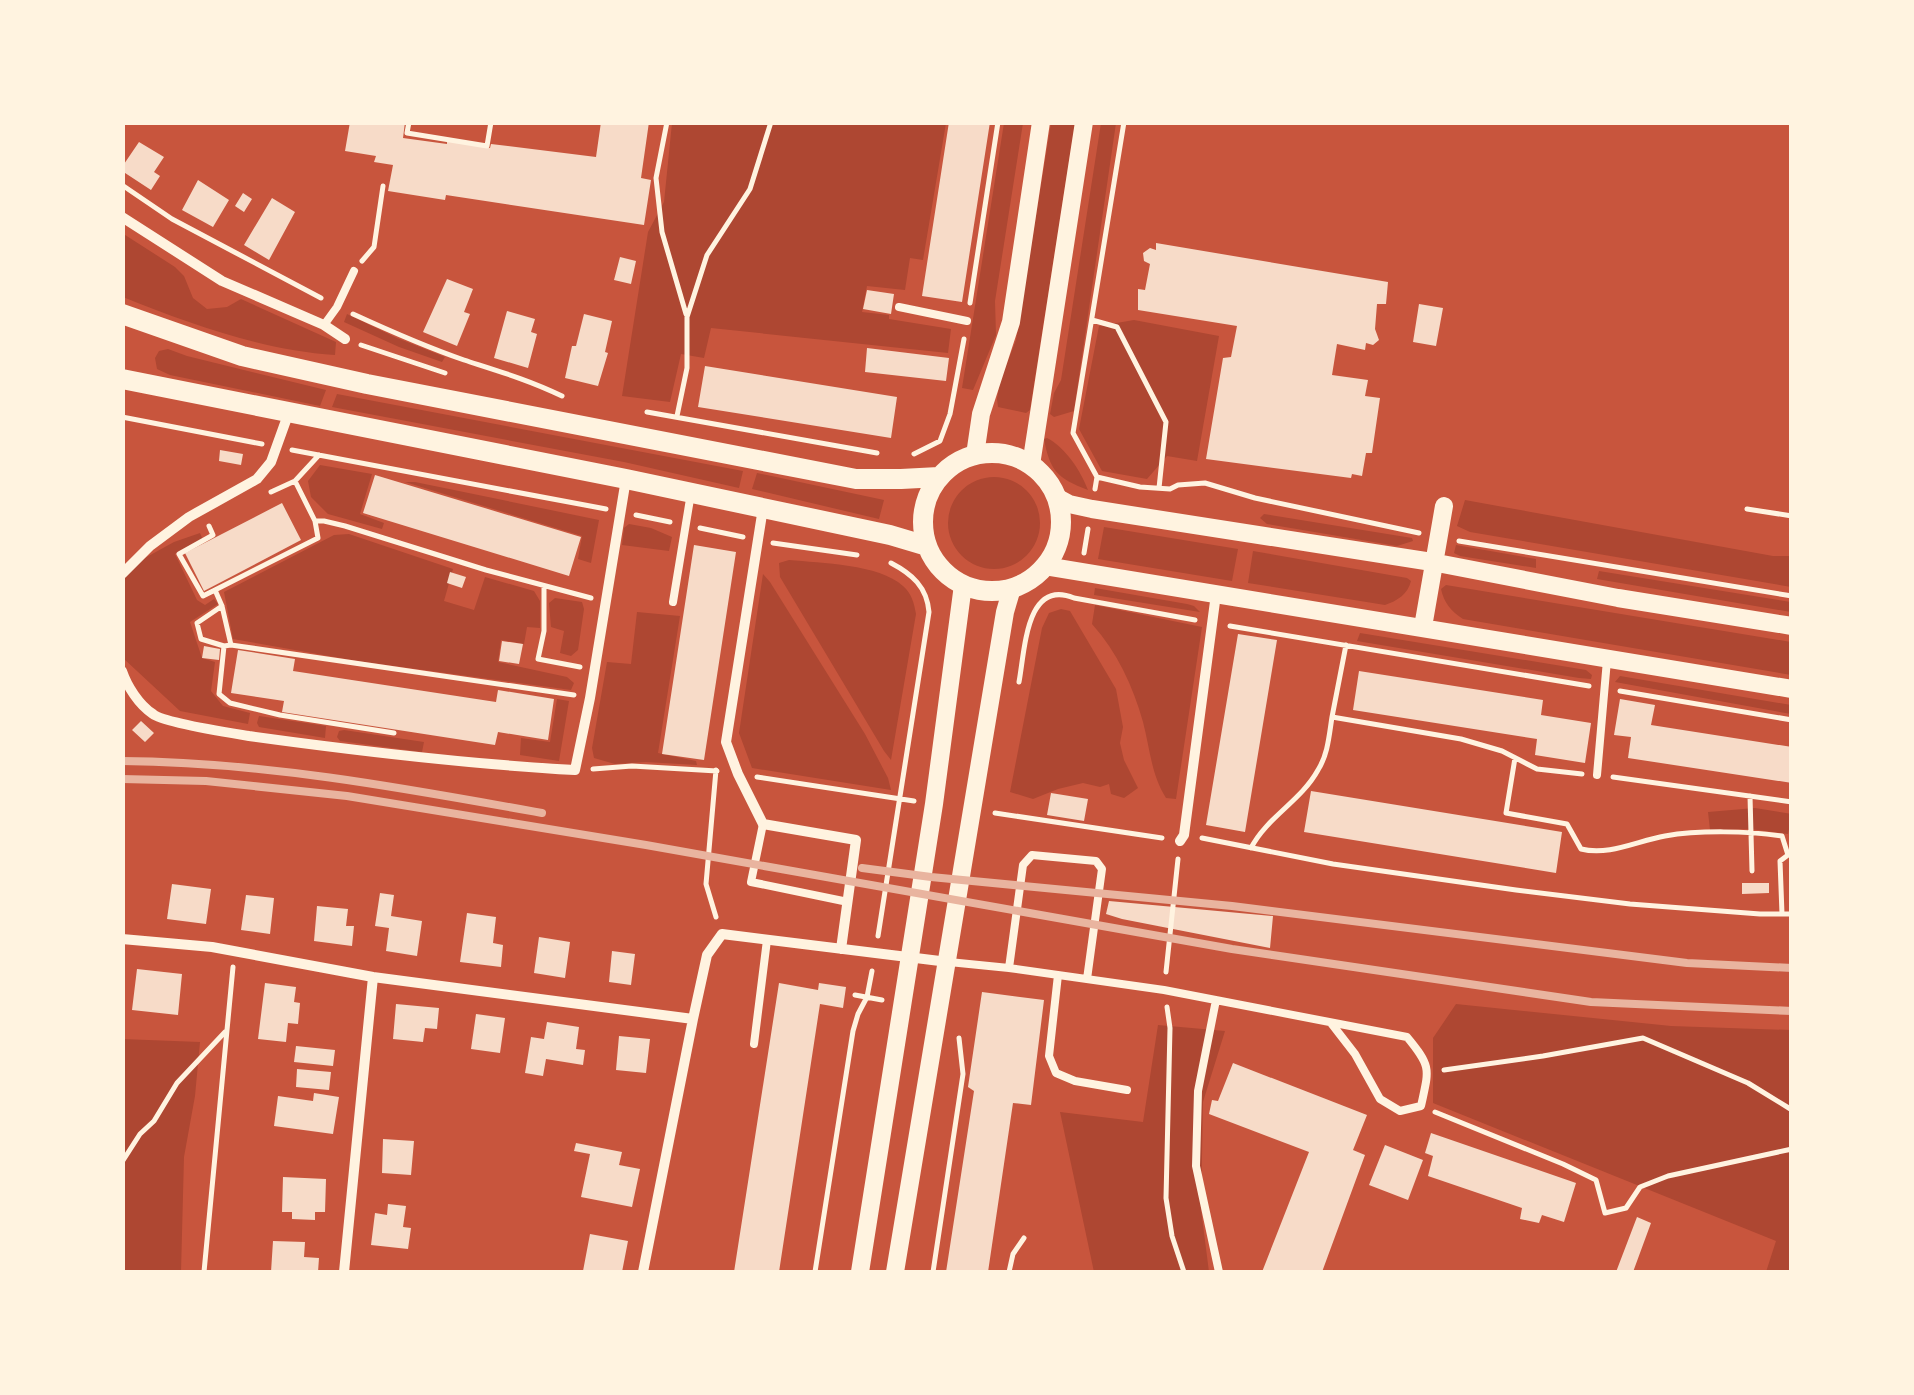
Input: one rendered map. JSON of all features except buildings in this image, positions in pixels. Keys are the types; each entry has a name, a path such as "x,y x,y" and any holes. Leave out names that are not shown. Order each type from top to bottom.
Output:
{"main road":[{"path":"122,314 242,356 368,384 856,478 939,477"},
{"path":"122,379 626,479 926,546"},
{"path":"975,454 1004,454 1032,465 1056,496 1061,520 1052,556 1030,580 1012,588 987,591 963,585 935,562 926,546 922,526 929,492 955,463 975,454"}],"street":[{"path":"975,454 981,414 1011,322 1041,122"},
{"path":"1032,465 1084,122"},
{"path":"122,217 222,281 324,325 345,339"},
{"path":"122,574 150,546 189,517 256,479 272,462 289,412"},
{"path":"122,671 127,685 154,716 219,732 490,766 575,770 626,479"},
{"path":"1056,496 1092,510 1432,562 1792,626"},
{"path":"1423,627 1444,506"},
{"path":"763,508 726,742 763,824 856,840 841,949"},
{"path":"1045,566 1792,688"},
{"path":"860,1272 934,804 963,585"},
{"path":"895,1272 970,810 1012,588"},
{"path":"1182,838 1216,593"},
{"path":"643,1272 707,954 722,934 948,962"},
{"path":"122,939 212,947 373,977 692,1019"},
{"path":"344,1272 373,977"}],"lane":[{"path":"324,325 354,270"},
{"path":"898,308 967,321"},
{"path":"673,602 690,493"},
{"path":"1596,776 1608,658"},
{"path":"763,824 752,882 848,902"},
{"path":"1009,968 1023,865 1032,855 1096,860 1102,868 1087,979"},
{"path":"754,1044 767,940"},
{"path":"948,962 1164,990 1407,1038 1425,1058 1428,1072 1421,1106 1400,1111 1380,1099 1355,1054 1332,1024"},
{"path":"1058,975 1049,1056 1056,1072 1075,1081 1127,1090"},
{"path":"1216,1000 1198,1091 1196,1166 1219,1272"}],"path":[{"path":"408,122 407,133 487,146 490,122"},
{"path":"667,122 656,178 662,232 687,317 687,368 677,416"},
{"path":"687,317 708,256 750,189 772,122"},
{"path":"981,414 950,414 998,122"},
{"path":"1074,598 1097,477 1073,433 1124,122"},
{"path":"374,238 382,186"},
{"path":"1092,320 1117,327 1166,422 1158,488"},
{"path":"345,339 455,376"},
{"path":"539,396 574,401"},
{"path":"642,411 886,455"},
{"path":"122,417 757,540 864,556"},
{"path":"208,523 213,535 179,554 204,596 318,538 315,522 295,480 319,454"},
{"path":"1747,509 1792,516"},
{"path":"315,522 345,526 605,602"},
{"path":"814,1272 853,1031 867,997 875,953 929,612 923,588 911,575 883,558"},
{"path":"544,586 544,630 538,659 594,669"},
{"path":"216,590 227,646 219,694 230,704 399,734"},
{"path":"1028,639 1035,606 1045,597 1064,594 1211,623 1792,720"},
{"path":"222,606 197,623 202,639 227,646 590,698"},
{"path":"1251,848 1259,833 1317,773 1327,751 1346,645"},
{"path":"1332,717 1462,739 1502,750 1537,769 1792,802"},
{"path":"1515,758 1506,813 1567,824 1581,849 1594,852 1665,836 1751,832 1782,836 1790,853 1780,861 1782,914"},
{"path":"575,770 632,766 738,774 934,804"},
{"path":"1750,796 1752,871"},
{"path":"970,810 1251,848 1516,890 1630,904 1792,914"},
{"path":"1182,838 1164,990 1170,1028 1166,1198 1172,1236 1184,1272"},
{"path":"204,1272 234,952"},
{"path":"122,1162 140,1134 154,1121 177,1082 227,1029"},
{"path":"1428,1072 1642,1038 1748,1083 1792,1110"},
{"path":"1421,1106 1596,1180 1606,1213 1626,1208 1640,1187 1668,1176 1792,1150"},
{"path":"1009,1272 1013,1254 1024,1238"}],"shaded area":[{"path":"672,123 946,123 923,260 910,258 905,290 867,286 862,312 951,329 948,353 711,328 704,358 681,354 670,402 622,396 648,232 664,202"},
{"path":"1004,123 1023,123 995,301 996,335 973,390 962,388"},
{"path":"1051,123 1075,123 1030,410 1026,413 998,407 997,399 1016,340"},
{"path":"1101,123 1116,123 1074,411 1054,417 1050,414 1061,380"},
{"path":"122,233 175,267 184,276 193,298 207,309 227,307 241,299 336,342 335,355 280,348 227,334 123,297"},
{"path":"347,314 445,357 442,362 399,347 344,322"},
{"path":"1134,320 1219,336 1197,461 1167,456 1147,479 1102,471 1079,429 1099,326"},
{"path":"168,349 326,390 320,406 170,375 157,369 155,358 159,351"},
{"path":"337,394 743,471 739,488 624,462 332,407"},
{"path":"1044,439 1072,460 1088,490 1069,481 1052,466"},
{"path":"320,465 372,474 360,514 384,523 382,529 328,514 311,497 308,481"},
{"path":"757,473 884,500 879,519 752,489"},
{"path":"994,477 1012,480 1027,490 1037,505 1037,541 1027,556 1012,566 994,569 976,566 961,556 951,541 948,523 951,505 961,490 976,480"},
{"path":"405,482 599,520 591,563 578,559 582,536"},
{"path":"1465,500 1773,556 1791,556 1791,587 1470,532 1457,526"},
{"path":"1264,514 1413,541 1397,546 1267,524 1260,518"},
{"path":"629,524 672,537 669,551 622,545 624,528"},
{"path":"1104,527 1238,549 1232,581 1098,559"},
{"path":"200,533 203,540 175,554 197,600 205,605 214,599 218,604 190,622 202,658 215,662 211,691 223,706 250,713 248,724 180,711 123,658 123,570 174,542"},
{"path":"349,534 453,569 444,601 474,610 485,577 534,591 540,601 540,628 527,627 524,644 501,640 498,662 567,677 574,683 571,690 357,661 233,639 224,592 334,535"},
{"path":"1456,545 1536,559 1536,568 1460,556 1454,553"},
{"path":"1253,551 1411,581 1401,596 1385,605 1248,583"},
{"path":"789,560 880,573 911,595 916,614 891,760 780,577 779,563"},
{"path":"1599,571 1791,602 1791,612 1597,579"},
{"path":"763,574 865,734 891,790 752,768 739,733"},
{"path":"1446,585 1791,642 1791,675 1463,619 1444,598 1441,589"},
{"path":"1095,588 1187,604 1200,612 1094,595"},
{"path":"555,598 582,602 584,609 578,650 571,656 560,653 564,631 551,627 549,603"},
{"path":"1095,605 1202,627 1176,799 1166,798 1161,789 1129,683 1092,624"},
{"path":"1070,611 1116,689 1123,727 1120,743 1138,788 1124,798 1111,794 1109,784 1100,787 1083,783 1033,799 1010,792 1042,628 1049,613"},
{"path":"637,612 680,616 658,753 696,761 697,765 615,764 594,758 592,748 607,662 631,664"},
{"path":"1360,633 1586,670 1592,675 1591,679 1579,678 1357,641"},
{"path":"1620,676 1791,705 1791,714 1615,682"},
{"path":"557,699 569,701 559,761 520,755 521,738 550,742"},
{"path":"259,716 326,726 325,738 259,727"},
{"path":"339,731 424,742 422,752 340,741"},
{"path":"1755,808 1792,814 1788,834 1750,829 1710,830 1708,812"},
{"path":"1456,1004 1671,1026 1791,1030 1791,1272 1766,1272 1776,1241 1433,1103 1433,1038"},
{"path":"1158,1025 1225,1031 1203,1102 1201,1209 1209,1272 1094,1272 1060,1112 1143,1122"},
{"path":"122,1039 200,1042 184,1157 181,1272 123,1272"}],"railway":[{"path":"122,761 280,771 542,813"},
{"path":"122,779 206,781 347,796 1232,949 1591,1002 1792,1011"},
{"path":"862,868 1232,906 1687,963 1792,968"}]}
